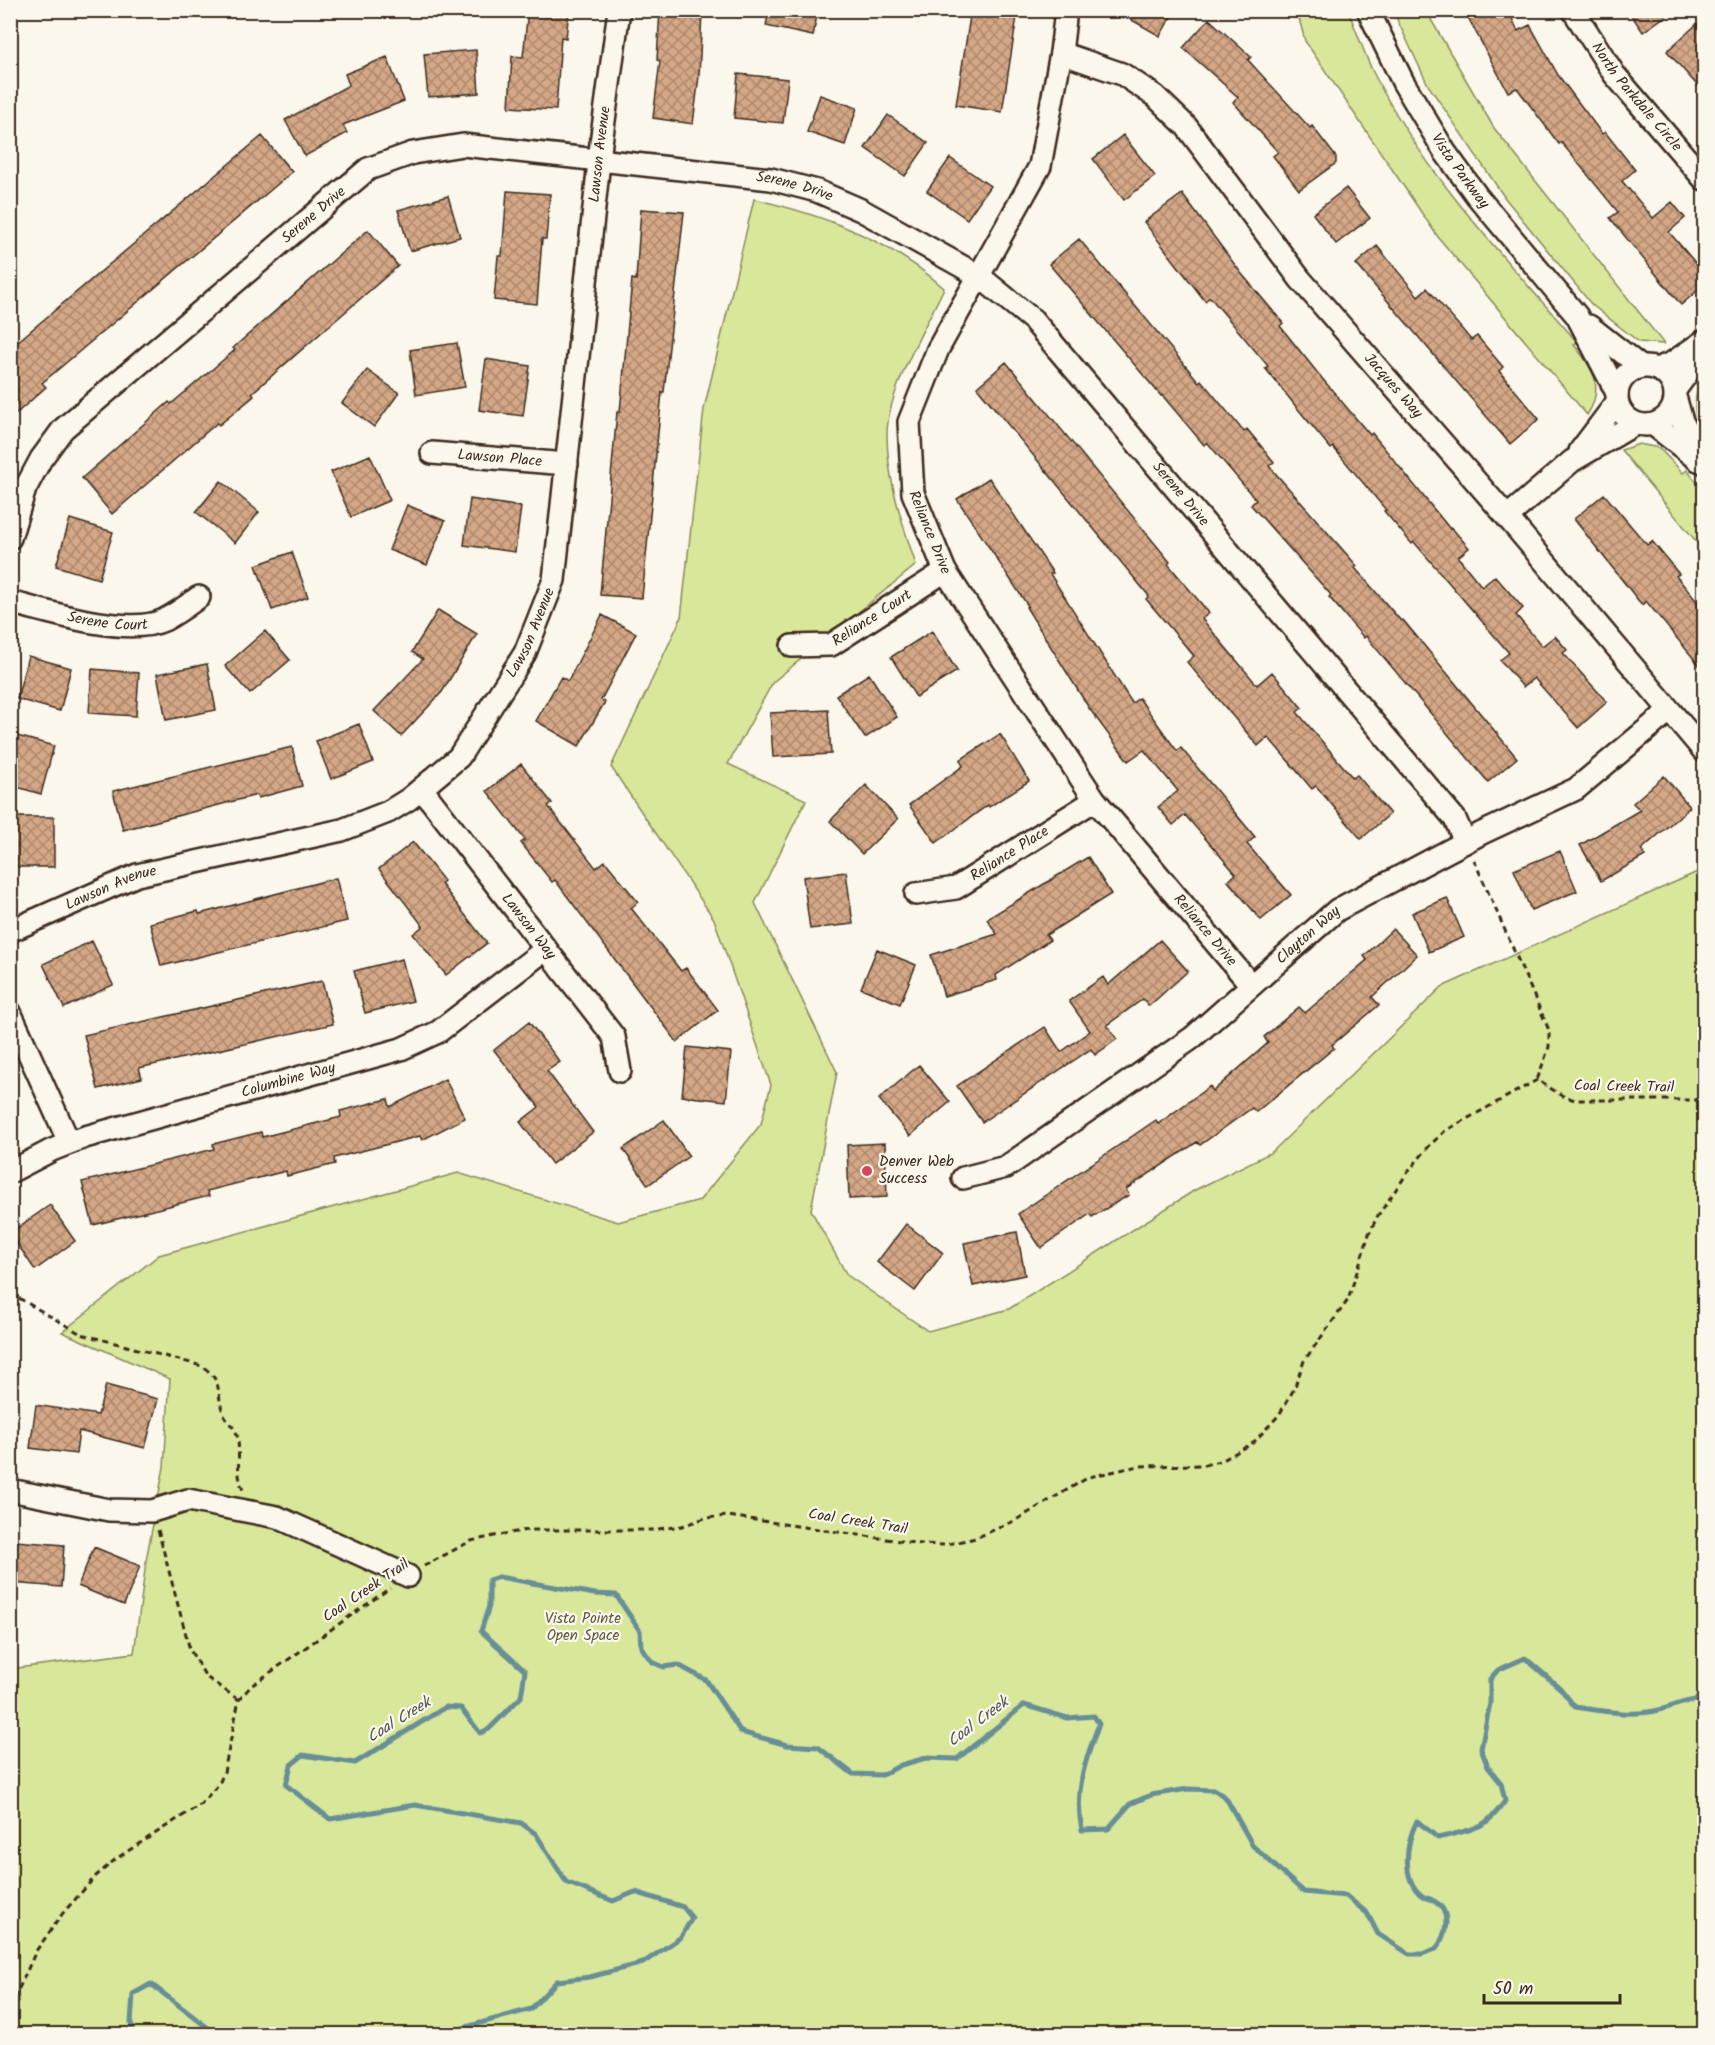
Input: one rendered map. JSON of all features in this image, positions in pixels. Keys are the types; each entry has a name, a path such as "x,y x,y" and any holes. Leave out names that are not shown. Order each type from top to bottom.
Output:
{"street":[{"name":"Lawson Avenue","path":"10,931 137,875 342,831 388,812 422,789 459,757 525,653 554,580 599,160 619,10"},
{"name":"Reliance Drive","path":"1066,10 1061,53 1040,165 938,349 909,422 913,493 945,571 1095,800 1251,985"},
{"name":"Vista Parkway","path":"1368,10 1402,82 1445,152 1477,196 1577,316 1617,397"},
{"name":"North Parkdale Circle","path":"1573,10 1614,74 1704,179"},
{"name":"Jacques Way","path":"1061,53 1122,74 1155,96 1186,126 1300,279 1507,517 1704,751"},
{"name":"Serene Drive","path":"10,538 24,489 41,459 63,429 368,169 413,153 463,145 771,179 817,191 861,210 979,276 1033,320 1455,819 1469,850"},
{"name":"Vista Parkway","path":"1577,316 1648,368"},
{"path":"1572,461 1617,397 1625,376 1672,363 1704,341"},
{"path":"1507,517 1572,461 1644,424 1668,416 1675,395 1704,351"},
{"path":"1648,368 1665,374 1675,395 1682,421 1704,464"},
{"path":"1617,397 1626,418 1644,424 1704,464"},
{"name":"Lawson Place","path":"432,453 567,464"},
{"name":"Reliance Court","path":"792,646 831,645 945,571"},
{"name":"Serene Court","path":"10,602 68,617 120,626 162,621 199,597"},
{"name":"Clayton Way","path":"963,1178 1006,1167 1192,1038 1337,910 1469,850 1576,789 1669,711"},
{"name":"Lawson Way","path":"422,789 614,1037 620,1071"},
{"name":"Reliance Place","path":"916,894 956,888 1095,800"},
{"name":"Columbine Way","path":"10,1172 69,1142 400,1049 438,1032 546,949"},
{"path":"10,1012 69,1142"},
{"path":"10,1490 109,1510 152,1511 188,1500 277,1517 408,1576"}],"path":[{"path":"1469,850 1549,1030 1549,1047 1538,1080"},
{"name":"Coal Creek Trail","path":"239,1700 266,1672 408,1576 471,1541 499,1534 527,1530 651,1530 728,1516 921,1544 944,1545 976,1538 997,1530 1089,1477 1138,1466 1186,1467 1223,1460 1253,1443 1279,1415 1294,1389 1304,1361 1348,1300 1377,1217 1430,1145 1445,1131 1538,1080 1563,1096 1575,1100 1704,1100"},
{"path":"10,1293 81,1334 202,1366 213,1374 219,1387 224,1414 237,1433 238,1480 243,1490"},
{"path":"10,2008 36,1951 63,1913 96,1876 117,1858 201,1804 219,1784 224,1772 239,1700 206,1677 190,1650 161,1543"}],"green space":[{"path":"1297,11 1348,11 1374,74 1417,147 1467,214 1577,342 1574,345 1587,362 1596,387 1587,415 1438,237 1305,41"},
{"path":"1393,11 1426,11 1494,128 1664,344 1639,342 1592,305 1505,198 1428,85"},
{"name":"Vista Pointe Open Space","path":"754,199 806,213 855,231 901,256 944,288 900,379 893,399 887,434 892,484 916,565 773,682 728,764 806,800 755,903 837,1072 811,1210 847,1275 928,1331 1009,1309 1195,1190 1272,1152 1442,987 1704,869 1704,2034 11,2034 10,1669 134,1653 147,1555 164,1467 170,1379 62,1332 159,1255 458,1173 618,1222 700,1200 761,1124 771,1085 714,919 611,767 681,618 704,409"},
{"path":"1702,375 1704,378 1704,433 1695,412 1697,390"},
{"path":"1639,444 1659,448 1683,473 1687,470 1704,491 1704,551 1621,450"}],"building":[{"path":"528,10 569,10 566,38 561,37 556,110 509,107 512,56 523,57"},
{"path":"660,10 702,11 699,76 693,124 653,118 660,61 657,60"},
{"path":"769,10 818,10 813,36 766,26"},
{"path":"971,10 1018,10 1002,112 956,105"},
{"path":"1114,10 1175,10 1160,36"},
{"path":"1464,10 1508,10 1518,31 1530,25 1558,75 1602,134 1605,132 1635,170 1622,181 1653,218 1672,202 1685,218 1669,232 1704,273 1704,285 1681,305 1610,218 1618,212 1561,142 1559,144 1517,88 1508,92"},
{"path":"1628,10 1674,10 1643,32"},
{"path":"1209,19 1251,57 1248,60 1310,128 1312,126 1336,157 1336,163 1299,190 1273,156 1278,152 1233,102 1238,97 1183,48"},
{"path":"1697,24 1704,32 1704,93 1667,51"},
{"path":"476,50 479,93 428,97 424,54"},
{"path":"387,57 404,101 343,125 347,133 305,156 285,120 349,85 345,74"},
{"path":"738,74 788,79 783,123 734,118"},
{"path":"820,95 857,108 845,145 807,132"},
{"path":"888,115 928,143 905,176 865,148"},
{"path":"1123,135 1155,176 1124,200 1093,159"},
{"path":"262,136 292,172 42,383 46,387 10,419 10,348"},
{"path":"950,158 990,186 967,219 927,191"},
{"path":"1346,188 1370,218 1336,244 1313,214"},
{"path":"507,191 550,194 546,239 542,239 537,304 494,300 498,256 502,256"},
{"path":"1182,194 1241,273 1283,323 1280,326 1320,376 1370,435 1372,433 1450,529 1451,527 1469,548 1458,557 1482,587 1495,576 1523,608 1516,615 1542,646 1555,636 1567,650 1563,653 1607,702 1578,728 1534,678 1523,687 1500,660 1509,653 1414,542 1412,544 1333,447 1331,449 1265,368 1268,366 1210,297 1205,301 1144,222"},
{"path":"448,196 460,237 410,251 398,210"},
{"path":"641,209 684,212 664,392 662,392 642,598 600,595 632,279 636,280"},
{"path":"368,230 398,266 252,393 254,396 219,425 217,423 112,514 82,478 169,402 171,404 235,350 233,348"},
{"path":"1079,239 1199,382 1201,380 1244,432 1247,429 1274,462 1269,466 1357,566 1355,568 1401,621 1403,620 1517,758 1488,782 1366,636 1364,638 1329,597 1331,595 1251,505 1256,500 1207,442 1204,445 1049,264"},
{"path":"1377,246 1418,296 1427,288 1471,340 1477,336 1503,367 1499,371 1539,419 1510,444 1356,264"},
{"path":"457,343 465,387 416,395 410,350"},
{"path":"486,359 530,366 523,416 479,410"},
{"path":"1006,362 1170,562 1168,564 1209,613 1202,619 1257,685 1272,672 1302,708 1297,712 1353,778 1357,775 1390,814 1361,839 1316,786 1312,789 1268,737 1258,746 1187,662 1194,656 1146,599 1149,596 977,387"},
{"path":"367,370 399,393 374,427 342,403"},
{"path":"370,455 390,500 351,517 331,472"},
{"path":"989,478 1053,573 1050,574 1132,703 1139,698 1177,751 1181,748 1255,837 1247,844 1291,895 1261,920 1228,881 1236,874 1185,815 1173,825 1158,807 1178,791 1144,750 1128,761 1089,708 1026,607 1028,606 957,499"},
{"path":"221,481 259,512 235,543 196,512"},
{"path":"1604,494 1647,545 1652,541 1679,574 1676,576 1704,610 1704,671 1646,601 1642,605 1574,519"},
{"path":"470,499 521,507 515,552 464,545"},
{"path":"407,505 445,521 427,565 389,550"},
{"path":"70,519 113,532 99,579 56,566"},
{"path":"292,552 308,597 272,610 256,565"},
{"path":"438,610 477,634 442,692 401,736 374,711 423,659 412,652"},
{"path":"602,615 636,633 601,700 605,702 579,746 536,721 561,677 568,681"},
{"path":"265,631 290,660 250,694 225,666"},
{"path":"932,631 957,671 916,697 891,657"},
{"path":"28,656 71,668 60,711 17,699"},
{"path":"207,664 216,710 166,720 157,674"},
{"path":"92,669 139,673 136,716 89,713"},
{"path":"869,674 897,717 865,738 836,695"},
{"path":"828,710 831,754 773,757 770,713"},
{"path":"359,724 373,762 331,779 316,741"},
{"path":"10,734 54,746 41,794 10,785"},
{"path":"1000,734 1029,781 989,807 988,805 936,843 909,805 963,766 960,760"},
{"path":"292,747 302,786 258,798 257,795 123,830 113,791"},
{"path":"521,764 552,803 548,806 596,868 605,861 638,902 631,908 681,971 686,968 718,1010 677,1042 555,880 552,882 521,843 525,840 487,791"},
{"path":"1664,776 1690,807 1641,850 1645,856 1601,881 1580,845 1640,810 1633,803"},
{"path":"866,785 898,819 862,854 830,821"},
{"path":"10,817 54,817 54,867 10,867"},
{"path":"413,842 444,881 441,884 487,943 446,975 413,934 423,926 379,869"},
{"path":"1560,851 1577,891 1531,910 1514,870"},
{"path":"1088,857 1111,894 1046,935 1050,940 996,975 997,980 944,996 931,955 997,934 987,919"},
{"path":"846,872 853,924 810,929 803,877"},
{"path":"336,878 347,921 161,966 150,923 198,911 199,914"},
{"path":"1447,898 1464,937 1429,952 1412,913"},
{"path":"1393,929 1417,955 1372,997 1379,1005 1332,1045 1334,1048 1256,1112 1252,1108 1200,1145 1197,1142 1126,1189 1129,1195 1092,1217 1090,1214 1041,1248 1018,1214 1156,1120 1158,1124 1210,1086 1213,1091 1268,1043 1264,1037 1299,1007 1305,1013 1367,960 1364,956"},
{"path":"1160,940 1188,971 1149,1006 1143,999 1107,1025 1117,1039 1095,1055 1091,1049 982,1122 957,1086 1045,1027 1061,1052 1090,1031 1069,1001 1103,977 1108,985"},
{"path":"92,941 113,985 64,1008 43,964"},
{"path":"877,949 916,965 900,1004 861,988"},
{"path":"402,959 413,1001 365,1013 354,971"},
{"path":"322,981 333,1024 139,1068 142,1078 98,1089 84,1035"},
{"path":"529,1022 560,1062 547,1071 593,1132 552,1164 520,1122 539,1107 494,1050"},
{"path":"687,1047 731,1052 726,1101 682,1096"},
{"path":"919,1065 950,1102 910,1136 879,1099"},
{"path":"445,1079 465,1118 422,1140 420,1136 334,1158 335,1164 287,1176 286,1171 207,1191 209,1196 93,1225 82,1182 214,1149 213,1144 261,1132 262,1137 341,1117 340,1111 388,1099 390,1107"},
{"path":"664,1120 689,1156 648,1185 623,1149"},
{"name":"Denver Web Success","path":"885,1143 887,1197 849,1199 847,1145"},
{"path":"50,1205 75,1241 35,1270 10,1233"},
{"path":"906,1224 943,1253 915,1291 877,1262"},
{"path":"1017,1232 1025,1275 973,1286 964,1243"},
{"path":"106,1385 158,1399 145,1448 79,1431 76,1454 30,1448 36,1405 98,1415"},
{"path":"15,1541 64,1545 61,1587 11,1583"},
{"path":"94,1547 140,1566 124,1605 78,1586"}],"waterway":[{"name":"Coal Creek","path":"453,2034 452,2031 531,2009 557,1981 590,1977 643,1963 681,1937 692,1918 683,1907 635,1892 613,1901 566,1882 536,1834 521,1823 415,1805 330,1819 286,1785 291,1765 303,1755 355,1763 446,1707 461,1708 480,1733 489,1729 521,1697 525,1671 481,1631 489,1606 489,1580 499,1577 595,1594 616,1595 640,1631 641,1647 652,1662 664,1667 678,1665 706,1680 741,1732 787,1745 818,1747 853,1774 882,1775 901,1765 926,1758 957,1759 1024,1705 1067,1718 1094,1716 1099,1724 1085,1763 1080,1789 1082,1830 1108,1829 1130,1804 1151,1795 1188,1789 1215,1790 1226,1798 1253,1846 1304,1892 1346,1896 1367,1913 1378,1934 1409,1954 1422,1954 1436,1949 1443,1937 1446,1924 1444,1911 1432,1900 1421,1895 1410,1879 1408,1849 1417,1821 1438,1838 1484,1824 1505,1801 1501,1783 1488,1767 1481,1749 1490,1703 1490,1679 1498,1670 1525,1658 1560,1688 1575,1707 1617,1713 1639,1713 1704,1700"},
{"path":"1697,1699 1704,1688"},
{"name":"Coal Creek","path":"133,2034 131,2023 133,1994 151,1984 216,2034"}],"place":[{"name":"Denver Web Success","path":"867,1171"}]}
